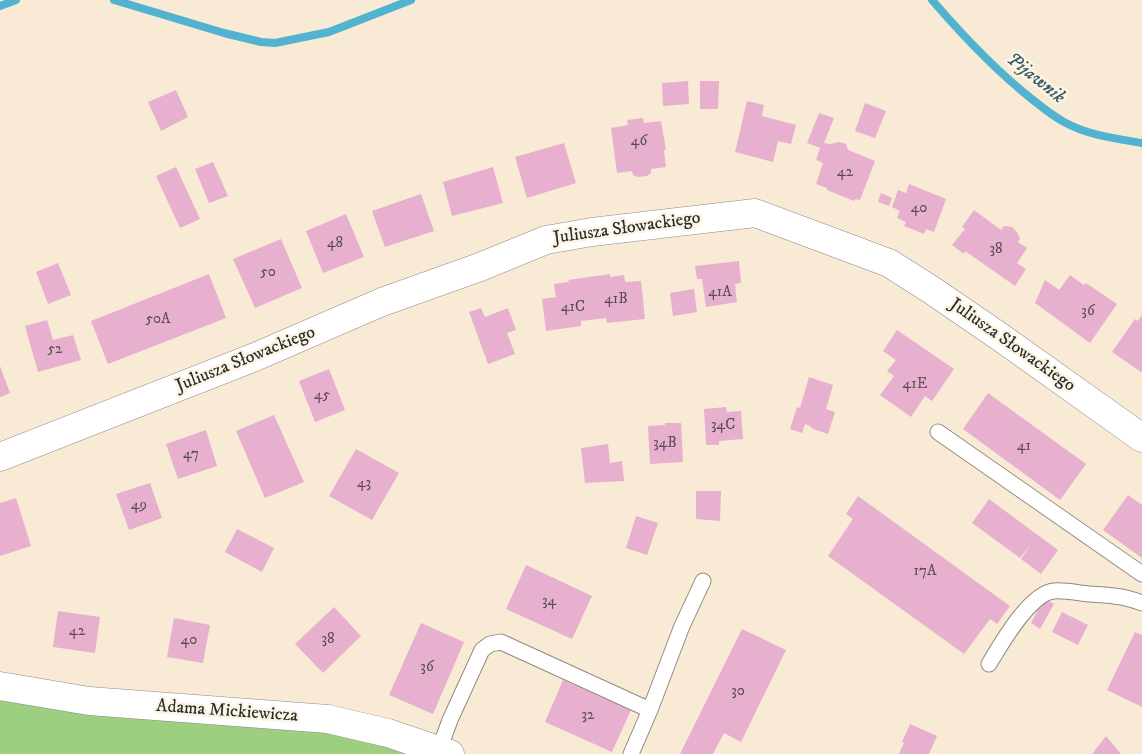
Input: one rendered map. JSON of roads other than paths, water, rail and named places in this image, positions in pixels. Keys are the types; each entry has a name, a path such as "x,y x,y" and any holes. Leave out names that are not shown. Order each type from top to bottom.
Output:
{"street":[{"name":"Juliusza Słowackiego","path":"0,457 255,357 382,302 480,267 546,240 592,232 755,212 889,263 933,290 1142,438"},
{"name":"Adama Mickiewicza","path":"0,686 89,701 328,720 388,733 444,752"}],"lane":[{"path":"938,432 1142,574"},
{"path":"631,754 682,626 703,581"},
{"path":"989,664 1008,633 1033,601 1053,590 1106,595 1132,599 1142,603"},
{"path":"444,752 450,720 482,650 490,644 501,642 650,710"}],"waterway":[{"name":"Pijawnik","path":"0,6 16,0"},
{"name":"Pijawnik","path":"114,0 224,33 261,42 275,43 329,32 411,0"},
{"name":"Pijawnik","path":"932,0 993,65 1052,115 1082,130 1102,136 1142,143"}]}
